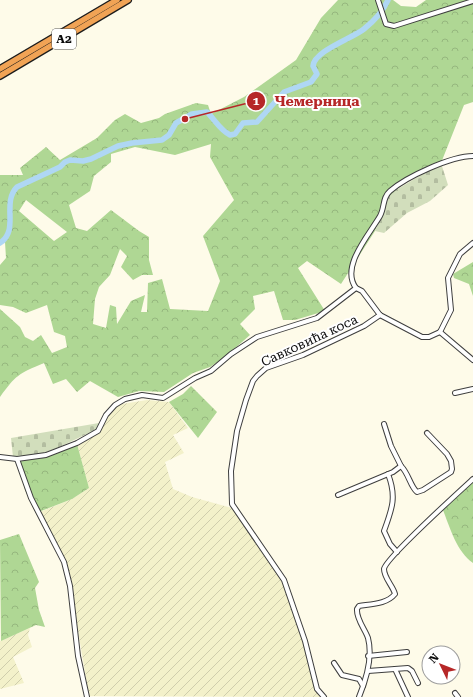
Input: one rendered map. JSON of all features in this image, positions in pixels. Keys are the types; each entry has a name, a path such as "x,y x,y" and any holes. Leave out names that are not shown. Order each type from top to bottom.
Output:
{"highway":[{"name":"A2","path":"0,69 117,0"},
{"name":"A2","path":"0,76 128,0"}],"street":[{"path":"378,0 386,24 394,26 473,1"},
{"path":"473,156 438,164 400,183 386,195 381,214 362,245 350,271 351,281 356,288 362,291 380,315 422,337 429,336 440,332 451,310 448,278 460,254 473,243"},
{"path":"0,457 17,459 46,455 77,443 98,431 106,415 125,399 142,395 163,398 195,378 211,371 231,354 257,337 316,318 356,288"},
{"name":"Савковића коса","path":"324,697 317,689 314,681 305,641 284,580 232,504 231,470 242,413 253,381 257,376 266,368 303,355 364,326 380,315"},
{"path":"440,332 473,360"},
{"path":"455,392 473,389"},
{"path":"384,424 391,446 401,466 408,474 413,488 417,492 423,490 451,472 452,469 451,461 427,433"},
{"path":"17,459 31,498 64,562 70,586 78,656 87,697"},
{"path":"338,495 388,474 401,466"},
{"path":"388,474 394,489 392,503 384,531 390,544 397,552"},
{"path":"359,697 368,671 368,640 357,609 359,606 389,600 395,594 384,569 397,552 473,479"},
{"path":"368,656 407,652"},
{"path":"334,663 342,675 359,679 363,686"},
{"path":"368,671 409,668 418,684"},
{"path":"395,669 408,697"},
{"path":"455,693 458,697"}],"shaded area":[{"path":"147,400 169,402 188,428 173,435 184,453 165,462 173,489 192,497 232,508 283,579 302,635 316,689 322,697 89,696 69,577 59,547 40,512 72,499 89,488 77,444 98,433 106,419 116,407 122,404"},
{"path":"30,628 28,635 32,647 13,657 24,683 0,689 0,641"}],"green space":[{"path":"338,0 393,0 401,6 416,7 426,0 473,0 473,102 464,105 441,163 402,185 388,198 375,231 341,284 307,261 298,268 325,311 295,320 283,320 274,291 253,296 255,309 240,324 250,335 225,357 210,367 193,373 164,392 139,391 118,397 90,381 77,392 66,379 53,384 44,363 28,370 14,379 0,397 0,309 20,327 25,337 33,341 41,335 52,353 67,347 65,336 54,332 47,305 26,313 13,307 0,305 0,265 6,258 5,242 0,244 0,175 23,175 20,168 46,147 60,160 97,138 115,120 125,114 141,123 159,118 165,114 196,103 208,105 211,114 244,97 296,60 321,18","holes":["211,144 210,157 234,200 203,236 220,281 208,311 170,309 162,279 148,283 147,312 141,312 145,295 131,301 117,324 116,307 110,305 106,328 93,324 95,299 99,287 110,275 120,249 127,256 121,267 133,280 142,275 153,275 149,260 149,237 111,210 87,231 76,228 69,205 90,191 94,176 111,162 111,154 135,147 175,155","26,200 67,232 54,241 19,211"]},
{"path":"441,163 448,185 430,201 407,213 384,233 375,231 388,198 396,190"},
{"path":"473,262 473,296 469,284 454,278 453,274"},
{"path":"191,386 217,412 198,438 169,402 183,394"},
{"path":"99,423 97,430 46,452 24,457 13,457 11,438"},
{"path":"77,444 89,488 72,499 36,513 25,490 16,456 39,459"},
{"path":"473,482 473,563 458,546 443,510"},
{"path":"19,534 39,582 35,588 39,610 45,627 36,625 1,641 0,540"}],"waterway":[{"path":"0,243 6,238 9,231 10,201 12,193 17,187 60,167 65,162 70,160 83,161 91,159 118,146 162,140 169,135 176,123 192,114 207,112 226,133 230,135 235,134 243,123 257,122 284,92 311,82 317,74 313,66 315,60 327,50 364,29 378,16 388,0"}],"place":[{"name":"Чемерница","path":"185,119"}]}
